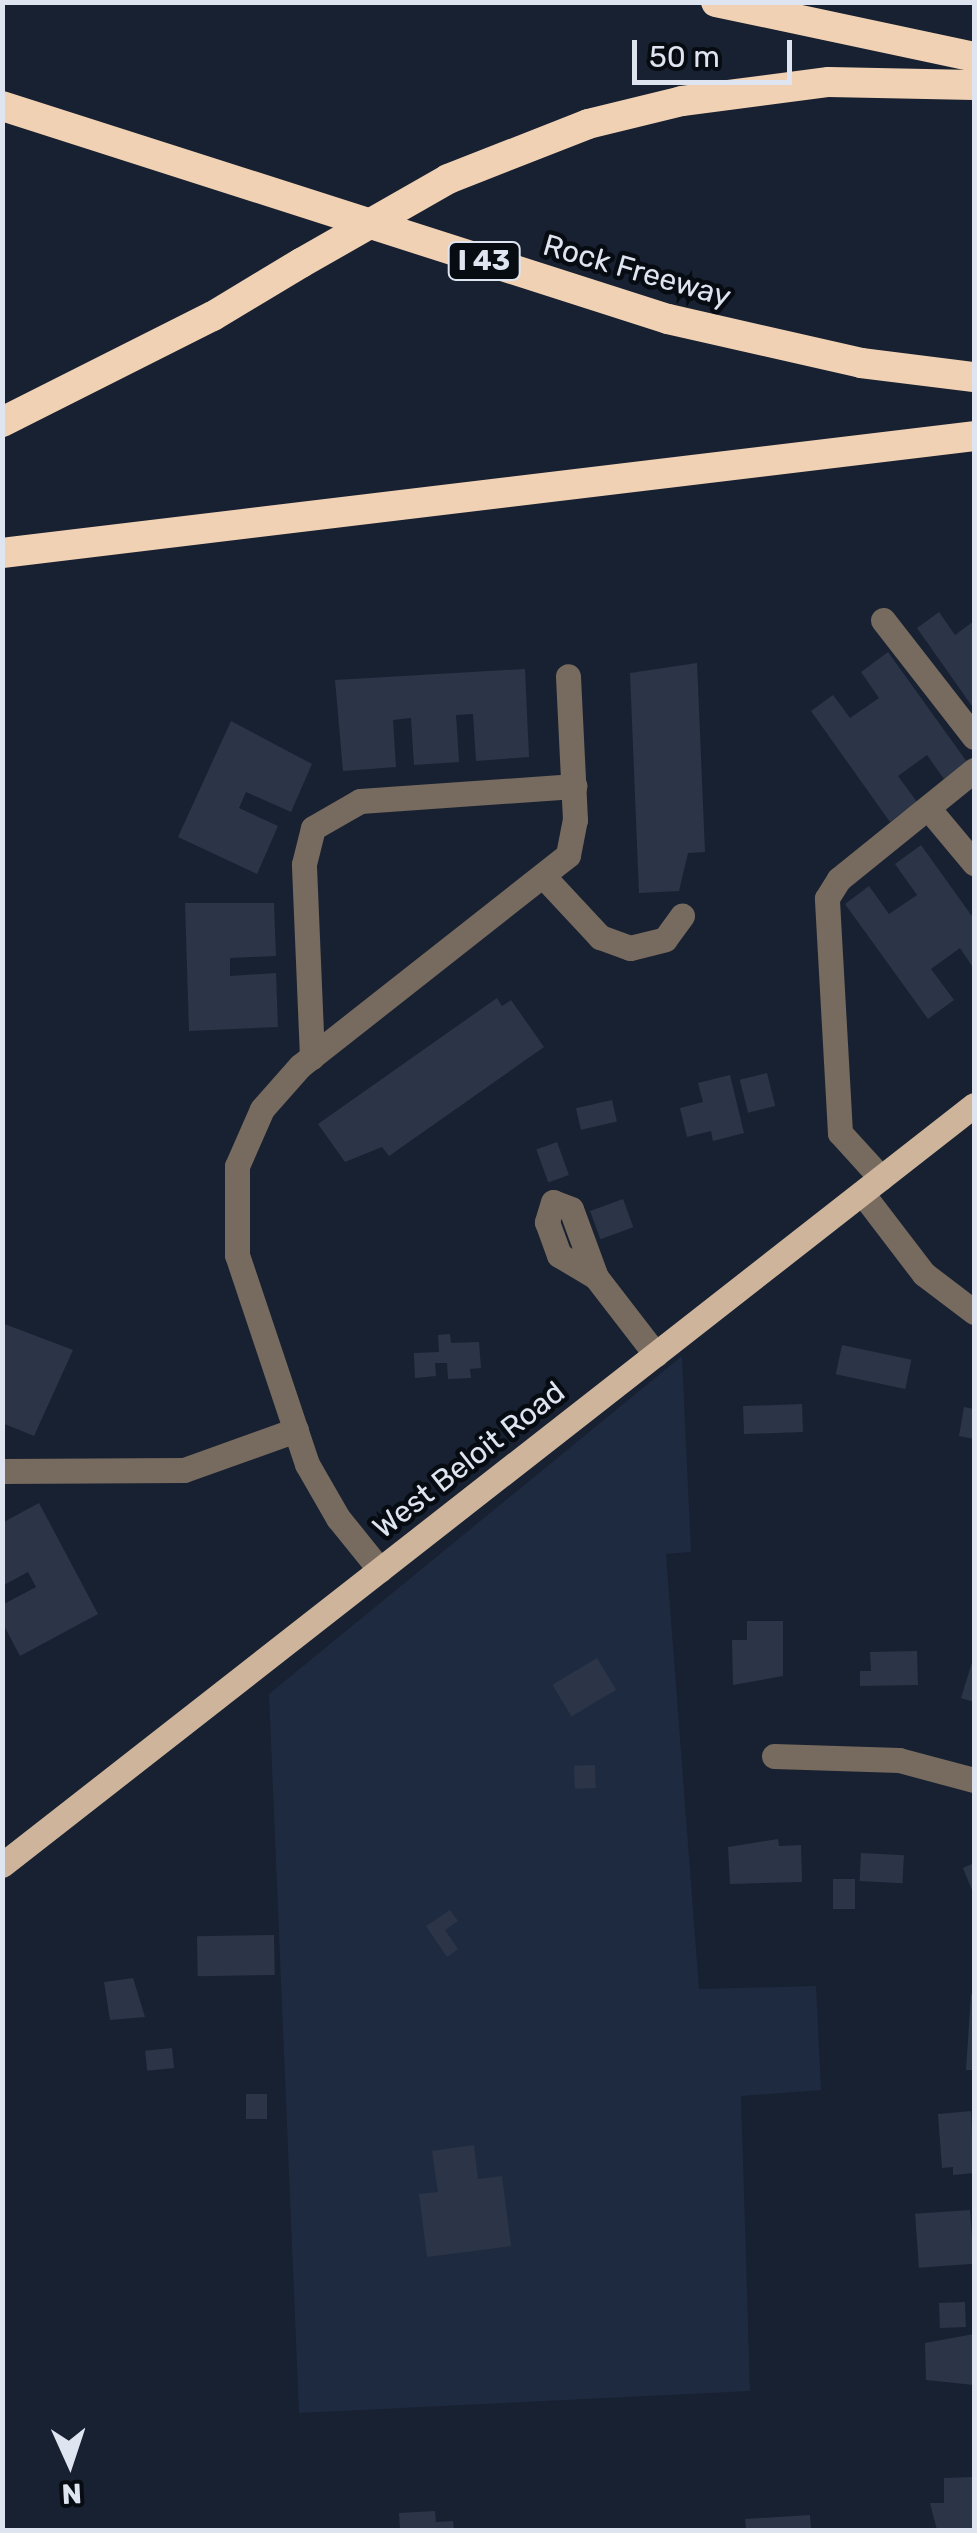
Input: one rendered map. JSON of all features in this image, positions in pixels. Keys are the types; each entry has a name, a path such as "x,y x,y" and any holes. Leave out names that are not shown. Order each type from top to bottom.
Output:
{"highway":[{"path":"716,2 974,57"},
{"path":"2,422 212,316 448,180 588,124 682,101 829,82 974,85"},
{"name":"Rock Freeway","path":"2,106 668,319 861,363 974,377"},
{"path":"2,552 974,436"}],"main road":[{"name":"West Beloit Road","path":"2,1864 974,1105"}],"street":[{"path":"883,620 974,737"},
{"path":"380,1570 319,1490 296,1430 243,1278 233,1199 237,1166 262,1110 312,1057 545,878 574,840 568,676"},
{"path":"974,770 839,879 826,908 840,1133 924,1274 974,1312"},
{"path":"312,1057 304,864 313,828 360,800 574,786"},
{"path":"928,808 974,863"},
{"path":"545,878 600,937 630,948 665,940 682,916"},
{"path":"596,1277 656,1355"},
{"path":"2,1471 184,1470 296,1430"},
{"path":"774,1756 899,1760 974,1780"}],"shaded area":[{"path":"682,1356 691,1552 666,1554 699,1989 816,1986 821,2090 741,2096 750,2391 299,2413 269,1694"}],"building":[{"path":"939,612 955,635 974,621 974,709 917,628"},
{"path":"888,652 967,762 944,779 927,755 898,776 917,802 890,822 811,711 833,695 850,718 879,698 861,672"},
{"path":"697,663 705,852 688,853 679,891 639,893 630,673"},
{"path":"525,669 529,757 476,761 473,714 456,715 459,762 414,765 411,718 393,720 396,767 343,771 335,680"},
{"path":"231,721 312,764 291,812 246,792 239,808 278,826 257,874 178,837"},
{"path":"921,845 974,919 974,969 960,948 931,969 954,1000 928,1019 845,904 869,886 889,914 917,895 895,864"},
{"path":"185,903 274,903 276,956 230,958 230,976 276,973 278,1027 189,1031"},
{"path":"497,998 502,1006 511,1000 544,1047 389,1156 382,1147 345,1162 318,1124"},
{"path":"767,1073 775,1106 748,1113 740,1080"},
{"path":"730,1075 744,1133 713,1141 711,1131 687,1137 680,1108 703,1102 698,1083"},
{"path":"612,1100 617,1121 581,1130 576,1108"},
{"path":"557,1142 569,1175 548,1182 536,1150"},
{"path":"623,1199 633,1227 600,1239 590,1211"},
{"path":"2,1323 73,1350 34,1436 2,1423"},
{"path":"450,1334 451,1343 479,1342 481,1368 470,1369 471,1378 448,1379 447,1363 435,1363 436,1376 415,1378 414,1353 439,1352 438,1335"},
{"path":"842,1345 911,1360 905,1389 836,1374"},
{"path":"802,1404 803,1432 744,1434 743,1406"},
{"path":"964,1407 974,1409 974,1439 959,1436"},
{"path":"39,1503 98,1614 20,1656 2,1622 2,1605 36,1587 28,1572 2,1586 2,1523"},
{"path":"747,1621 783,1621 783,1676 733,1685 732,1640 747,1640"},
{"path":"917,1651 918,1685 860,1686 860,1671 871,1671 870,1652"},
{"path":"974,1656 974,1702 961,1698"},
{"path":"597,1658 616,1690 571,1716 552,1685"},
{"path":"595,1765 596,1788 575,1789 574,1766"},
{"path":"778,1839 779,1846 801,1845 802,1882 730,1884 728,1847"},
{"path":"861,1853 904,1855 902,1883 860,1881"},
{"path":"974,1863 974,1895 963,1868"},
{"path":"833,1879 855,1879 855,1909 833,1909"},
{"path":"450,1910 458,1921 445,1930 458,1949 447,1957 426,1926"},
{"path":"274,1935 275,1975 198,1976 197,1936"},
{"path":"133,1978 145,2017 110,2020 104,1982"},
{"path":"971,1994 974,2070 966,2070"},
{"path":"172,2048 174,2068 147,2071 145,2051"},
{"path":"246,2094 267,2094 267,2119 246,2119"},
{"path":"971,2111 974,2173 953,2175 953,2167 942,2168 938,2114"},
{"path":"474,2145 478,2179 502,2176 511,2246 427,2257 419,2194 438,2192 432,2151"},
{"path":"970,2210 974,2264 919,2268 915,2214"},
{"path":"965,2302 966,2327 940,2328 939,2303"},
{"path":"974,2334 974,2385 926,2380 925,2343"},
{"path":"974,2477 974,2530 937,2530 930,2503 944,2503 944,2478"},
{"path":"435,2511 436,2522 453,2521 454,2530 400,2530 399,2513"},
{"path":"810,2515 811,2530 746,2530 745,2519"}]}
